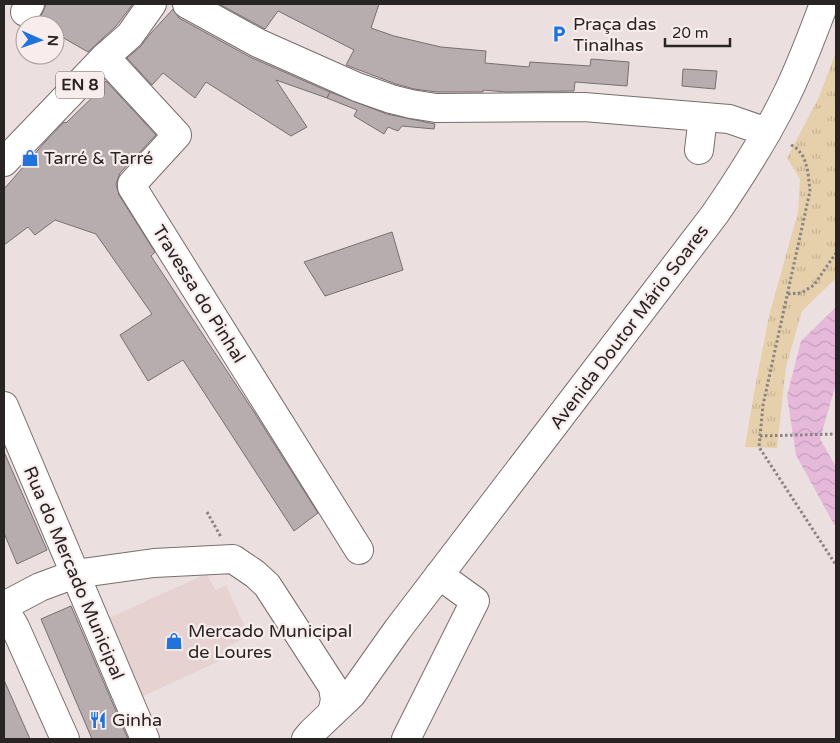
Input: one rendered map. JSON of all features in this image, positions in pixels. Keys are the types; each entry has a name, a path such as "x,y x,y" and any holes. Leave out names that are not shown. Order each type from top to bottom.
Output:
{"street":[{"name":"EN 8","path":"4,162 130,34 152,4"},
{"path":"187,4 258,43 358,87 411,104 436,108 584,107 716,118 768,132"},
{"name":"Avenida Doutor Mário Soares","path":"309,736 333,700 352,694 398,629 715,214 768,132 787,95 824,4"},
{"name":"Travessa do Pinhal","path":"105,58 177,135 132,184 132,187 359,550"},
{"path":"699,150 716,118"},
{"name":"Rua do Mercado Municipal","path":"4,406 145,739"},
{"path":"65,739 15,627 4,607 40,587 75,574 154,563 233,559 267,585 333,700"},
{"path":"406,739 475,601 439,575"}],"path":[{"path":"791,145 796,147 807,163 810,191 763,405 759,447 836,565"},
{"path":"788,294 801,293 814,285 836,253"},
{"path":"760,436 836,434"}],"shaded area":[{"name":"Mercado Municipal de Loures","path":"206,574 216,590 226,585 249,636 226,647 230,656 137,699 102,621"}],"green space":[{"path":"836,52 836,278 802,311 786,367 777,448 745,447 769,316 798,212 800,179 787,158 819,97"}],"water":[{"path":"836,307 836,384 820,439 836,467 836,528 796,455 787,396 801,341"}],"building":[{"path":"46,4 133,4 116,26 88,52 65,39 65,15 41,15"},
{"path":"219,4 379,4 371,28 394,36 441,47 486,51 485,63 529,67 530,62 590,66 591,59 629,62 627,86 575,82 574,91 506,92 483,90 483,92 437,92 414,89 346,65 354,50 278,11 265,29"},
{"path":"173,9 179,18 250,57 330,92 327,98 276,80 307,127 291,136 206,82 195,98 163,73 152,85 127,58 140,47"},
{"path":"683,69 717,71 715,89 682,86"},
{"path":"106,81 156,135 120,173 116,184 119,195 155,252 151,256 318,513 294,531 183,360 148,381 120,335 152,314 96,234 55,220 35,235 28,227 4,245 4,189 45,142 100,90 98,89"},
{"path":"330,92 387,114 435,124 434,129 402,126 398,131 388,127 384,134 354,116 357,110 327,98"},
{"path":"392,232 403,270 325,296 304,262"},
{"path":"4,452 47,550 17,564 4,533"},
{"path":"71,606 128,739 92,739 41,619"},
{"path":"4,680 30,739 4,739"}],"place":[{"name":"Praça das Tinalhas","path":"559,34"},
{"name":"Tarré & Tarré","path":"30,158"},
{"name":"Mercado Municipal de Loures","path":"174,641"},
{"name":"Ginha","path":"98,720"}]}
